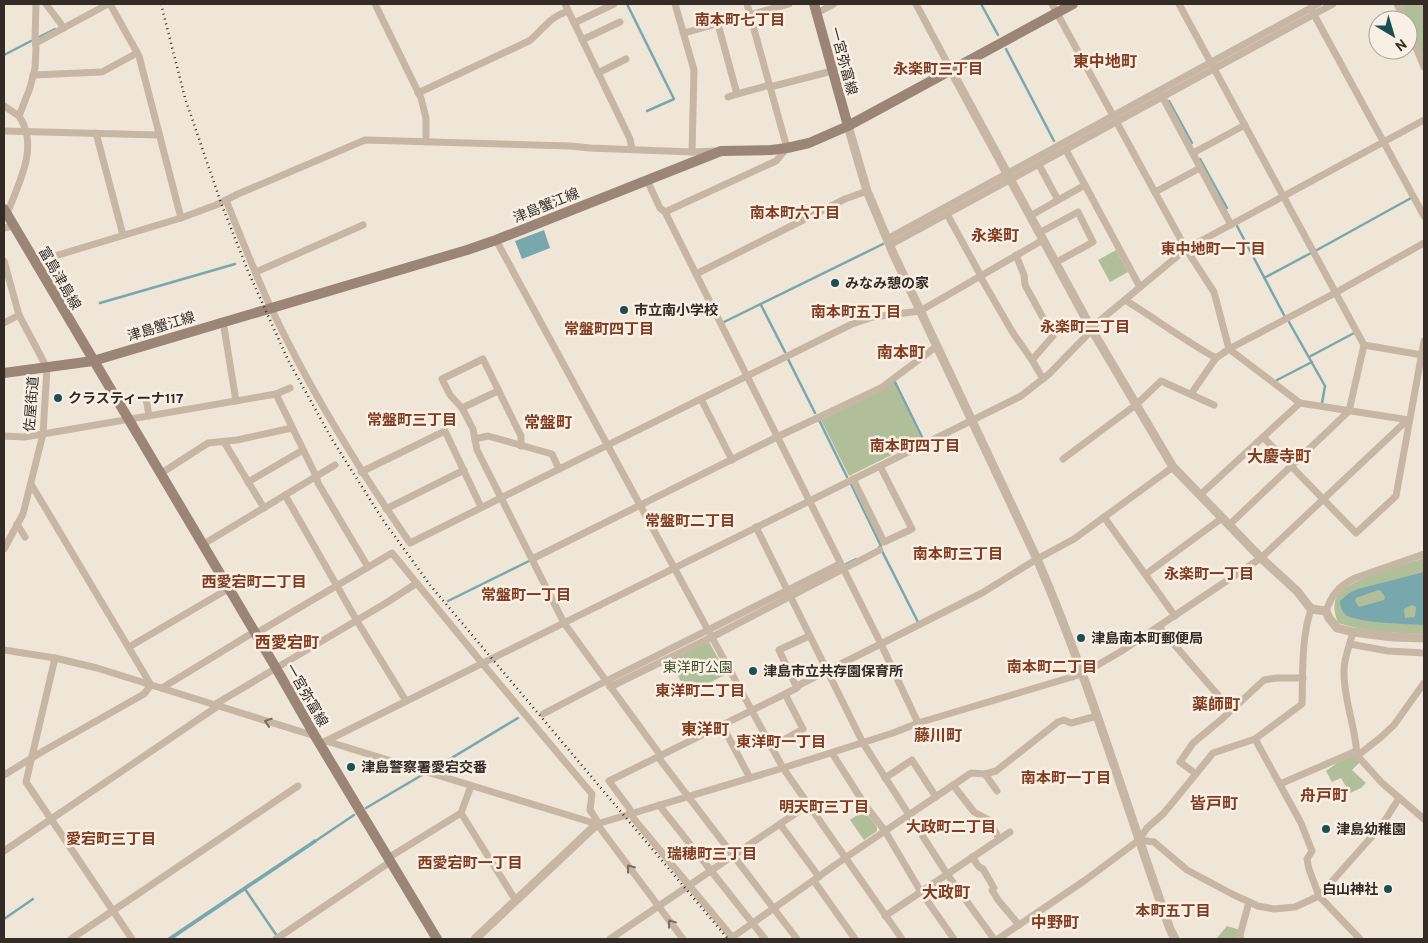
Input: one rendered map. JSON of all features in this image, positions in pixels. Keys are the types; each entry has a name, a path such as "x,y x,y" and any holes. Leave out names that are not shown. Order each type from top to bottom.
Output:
{"main road":[{"name":"津島蟹江線","path":"4,373 93,360 467,250 721,151 771,150 809,143 848,126 951,70 1054,8 1073,4"},
{"name":"一宮弥富線","path":"815,9 848,126"},
{"name":"富島津島線","path":"5,212 9,227 35,262 93,360"},
{"name":"一宮弥富線","path":"93,360 437,939"}],"street":[{"path":"19,116 34,75 36,4"},
{"path":"46,4 64,28"},
{"path":"36,43 109,4 137,53 181,218"},
{"path":"376,4 418,93 426,118 426,142"},
{"path":"574,23 614,4"},
{"path":"675,4 694,70 692,152"},
{"path":"665,212 776,161 787,148 747,4"},
{"path":"684,33 789,4"},
{"path":"815,9 834,4"},
{"path":"916,4 1092,329 1173,466 1260,558 1297,591 1311,609 1326,611"},
{"path":"1179,4 1364,344 1349,411 1229,525"},
{"path":"888,242 1212,65 1313,7 1333,4"},
{"path":"418,93 528,41 566,7 630,139 632,149"},
{"path":"1313,7 1424,216"},
{"path":"1054,8 1186,249 1214,292 1229,349 1300,403 1409,420"},
{"path":"582,40 620,22"},
{"path":"718,24 737,94"},
{"path":"1418,52 1424,66"},
{"path":"34,75 102,72 137,53"},
{"path":"598,72 626,59"},
{"path":"888,242 947,214 1009,177 1066,150 1114,119 1162,96 1212,65"},
{"path":"728,97 832,71"},
{"path":"1162,96 1231,225"},
{"path":"4,106 19,116 24,123 27,160 5,212"},
{"path":"320,740 406,701 1021,396 1043,379 1092,329 1186,249 1424,120"},
{"path":"848,126 867,191 888,242 1038,559 1058,608 1138,840 1175,939"},
{"path":"1193,153 1245,126"},
{"path":"4,131 159,135"},
{"path":"96,133 123,235"},
{"path":"35,262 181,218 216,205 365,140 692,152 721,151"},
{"path":"1066,150 1140,287"},
{"path":"1039,164 1058,200"},
{"path":"1155,192 1200,168"},
{"path":"647,180 660,208 665,212 881,644 918,723"},
{"path":"1030,216 1085,186"},
{"path":"696,274 845,199 867,191"},
{"path":"226,200 271,308 298,362 334,427 410,543 852,324 873,317 920,311 1016,256 1041,236 1078,212 1093,242 1056,263"},
{"path":"947,214 1013,332 1043,379"},
{"path":"256,272 363,225"},
{"path":"496,240 783,768 900,938"},
{"path":"1191,394 1216,358 1229,349 1424,243"},
{"path":"1016,256 1024,275 1025,286 1054,336 1032,360"},
{"name":"佐屋街道","path":"4,261 19,315 46,368 42,434 31,484 23,514 4,550"},
{"path":"1125,300 1153,317 1187,342 1216,358"},
{"path":"4,323 19,315"},
{"path":"223,321 236,401"},
{"path":"1263,437 1356,533 1396,496 1424,341"},
{"path":"1364,344 1422,355"},
{"path":"532,559 777,437 881,388 937,346"},
{"path":"521,446 521,436 483,359 442,379 450,395 462,408 473,428 477,450 564,623 688,796 797,939"},
{"path":"1063,459 1136,404 1161,381 1214,405"},
{"path":"4,436 42,434 276,394 290,388"},
{"path":"462,408 498,391"},
{"path":"276,394 318,483 368,567"},
{"path":"146,398 149,416"},
{"path":"701,399 732,460"},
{"path":"1200,495 1300,403"},
{"path":"475,939 597,824 832,753 918,723 1082,674 1120,652 1260,558 1402,424 1409,420"},
{"path":"160,474 208,443 237,440 292,428"},
{"path":"362,472 445,431 482,507"},
{"path":"475,439 488,436 552,454 559,469"},
{"path":"224,442 264,508"},
{"path":"248,482 303,450"},
{"path":"202,545 335,465"},
{"path":"853,479 884,542 912,529 880,466"},
{"path":"796,686 982,593 1074,539 1173,466"},
{"path":"386,509 464,470"},
{"path":"31,484 151,685"},
{"path":"285,495 357,621 406,701"},
{"path":"1104,517 1175,616"},
{"path":"1146,574 1222,518"},
{"path":"17,524 25,537"},
{"path":"756,527 863,743 948,874 994,939"},
{"path":"543,714 712,637 841,566 880,550"},
{"path":"162,688 249,635 255,634 392,553 592,794 590,810 597,824 683,939"},
{"path":"1424,554 1348,582 1330,599 1326,611 1329,618 1338,628 1353,632 1393,637 1424,638"},
{"path":"4,851 216,706 417,584"},
{"path":"129,647 228,589"},
{"path":"608,684 708,629 789,593"},
{"path":"998,939 1084,881 1138,840 1147,828 1163,814 1213,753 1255,739 1302,704 1303,651 1306,625 1311,609"},
{"path":"1158,627 1231,710"},
{"path":"1353,632 1343,671 1356,739 1357,756"},
{"path":"809,636 779,650 798,688 609,781 629,808 634,819 731,938 971,773 985,774 996,771 1058,722 1064,720 1070,723 1096,716"},
{"path":"1350,644 1388,651 1424,653"},
{"path":"4,650 55,658 98,668 320,740 597,824"},
{"path":"55,658 26,782 132,939"},
{"path":"1196,774 1180,762 1193,743 1264,680 1303,678"},
{"path":"1357,756 1394,725 1424,683"},
{"path":"4,775 144,694 151,685"},
{"path":"771,747 803,729 785,694"},
{"path":"722,725 750,778"},
{"path":"1255,739 1302,822 1312,851 1307,859 1309,869 1319,896 1360,939"},
{"path":"1280,784 1354,752 1382,783 1424,819"},
{"path":"832,753 865,805 885,831 921,892 954,939"},
{"path":"885,778 912,760 936,797"},
{"path":"985,774 997,791"},
{"path":"953,785 974,812 989,820 1000,839"},
{"path":"71,939 298,786"},
{"path":"276,939 389,860 461,813 471,786"},
{"path":"1138,840 1154,842 1188,870 1258,906 1274,909 1295,907 1319,896 1353,860 1382,825 1399,798"},
{"path":"610,939 808,804"},
{"path":"659,805 765,939"},
{"path":"461,813 516,901"},
{"path":"780,824 855,939"},
{"path":"885,916 1010,832"},
{"path":"972,857 994,888 992,890 998,900 1019,925"},
{"path":"1241,939 1240,935 1249,902"}],"green space":[{"path":"1401,4 1424,4 1424,60 1418,45 1418,10 1403,10"},
{"path":"1116,250 1128,272 1110,282 1098,260"},
{"path":"894,382 922,440 849,476 821,420 877,393"},
{"path":"1424,558 1424,634 1370,630 1338,623 1334,607 1337,596 1342,590 1377,573"},
{"name":"東洋町公園","path":"709,642 727,674 687,694 670,660"},
{"path":"1353,756 1360,762 1352,770 1366,783 1361,788 1350,793 1341,778 1332,782 1326,771 1337,763"},
{"path":"865,811 877,827 877,831 864,840 850,820"},
{"path":"1227,926 1240,930 1240,939 1216,939"}],"water":[{"path":"544,230 550,248 522,259 515,241"},
{"path":"1424,572 1424,625 1361,620 1346,615 1341,609 1340,601 1349,593","holes":["1378,590 1385,597 1384,600 1359,607 1355,601 1356,598","1412,605 1416,607 1415,617 1405,618 1404,609"]},
{"path":"315,839 317,842 173,939 166,939"}],"waterway":[{"path":"627,4 674,99 647,111"},
{"path":"981,4 998,35"},
{"path":"39,37 55,29"},
{"path":"4,55 31,41"},
{"path":"1006,49 1054,141"},
{"path":"1169,101 1192,143"},
{"path":"1200,159 1227,208"},
{"path":"1317,250 1411,198"},
{"path":"1237,226 1284,315"},
{"path":"724,322 883,244"},
{"path":"1264,278 1311,253"},
{"path":"100,303 235,264"},
{"path":"761,305 785,352"},
{"path":"1289,322 1325,386 1322,403"},
{"path":"1309,357 1354,333"},
{"path":"788,359 815,413"},
{"path":"1277,380 1312,362"},
{"path":"895,382 923,439"},
{"path":"819,420 847,477"},
{"path":"851,484 881,546 879,547"},
{"path":"882,551 918,622"},
{"path":"846,564 856,559"},
{"path":"448,601 529,561"},
{"path":"435,768 518,718"},
{"path":"366,808 422,775"},
{"path":"314,842 354,815"},
{"path":"245,889 277,936"},
{"path":"4,919 33,899"}],"railway":[{"path":"161,4 185,98 221,203 248,271 288,360 333,441 383,520 430,585 728,939"}],"place":[{"name":"みなみ憩の家","path":"835,283"},
{"name":"市立南小学校","path":"624,310"},
{"name":"クラスティーナ117","path":"58,398"},
{"name":"津島南本町郵便局","path":"1081,638"},
{"name":"津島市立共存園保育所","path":"753,671"},
{"name":"津島警察署愛宕交番","path":"351,767"},
{"name":"津島幼稚園","path":"1326,829"},
{"name":"白山神社","path":"1388,889"}],"district":[{"name":"南本町七丁目","path":"740,20"},
{"name":"東中地町","path":"1105,61"},
{"name":"永楽町三丁目","path":"938,69"},
{"name":"南本町六丁目","path":"795,213"},
{"name":"永楽町","path":"995,235"},
{"name":"東中地町一丁目","path":"1213,249"},
{"name":"南本町五丁目","path":"856,312"},
{"name":"永楽町二丁目","path":"1085,327"},
{"name":"常盤町四丁目","path":"609,329"},
{"name":"南本町","path":"901,352"},
{"name":"常盤町三丁目","path":"412,420"},
{"name":"常盤町","path":"548,422"},
{"name":"南本町四丁目","path":"915,446"},
{"name":"大慶寺町","path":"1279,456"},
{"name":"常盤町二丁目","path":"690,521"},
{"name":"南本町三丁目","path":"958,554"},
{"name":"永楽町一丁目","path":"1209,574"},
{"name":"西愛宕町二丁目","path":"254,582"},
{"name":"常盤町一丁目","path":"526,595"},
{"name":"西愛宕町","path":"287,642"},
{"name":"南本町二丁目","path":"1052,667"},
{"name":"東洋町二丁目","path":"700,691"},
{"name":"薬師町","path":"1216,704"},
{"name":"東洋町","path":"705,729"},
{"name":"藤川町","path":"938,735"},
{"name":"東洋町一丁目","path":"781,742"},
{"name":"南本町一丁目","path":"1066,778"},
{"name":"舟戸町","path":"1324,795"},
{"name":"皆戸町","path":"1214,803"},
{"name":"明天町三丁目","path":"824,807"},
{"name":"大政町二丁目","path":"951,827"},
{"name":"愛宕町三丁目","path":"111,839"},
{"name":"瑞穂町三丁目","path":"712,854"},
{"name":"西愛宕町一丁目","path":"470,863"},
{"name":"大政町","path":"946,892"},
{"name":"本町五丁目","path":"1173,911"},
{"name":"中野町","path":"1055,922"}]}
